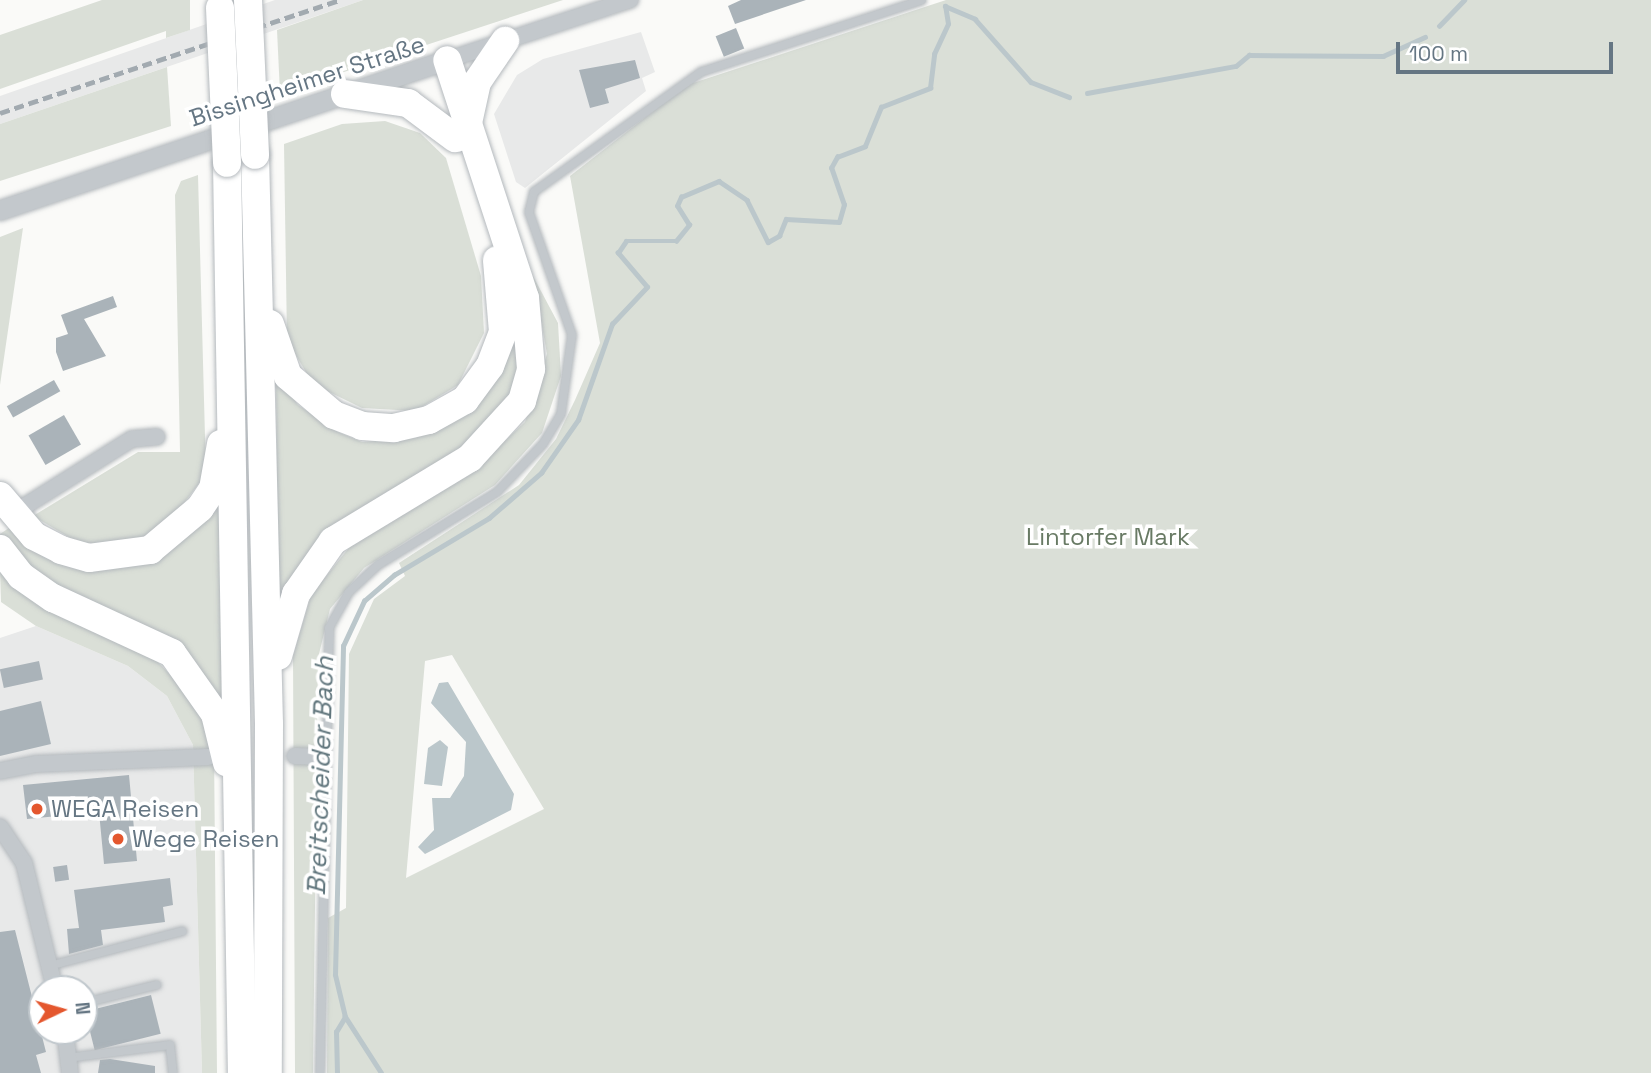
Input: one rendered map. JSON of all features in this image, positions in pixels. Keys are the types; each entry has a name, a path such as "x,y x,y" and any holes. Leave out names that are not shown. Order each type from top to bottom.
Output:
{"highway":[{"path":"248,0 255,155 269,724 268,1073"},
{"path":"220,4 232,356 242,870 243,1073"},
{"path":"255,155 265,197 272,342 288,376 334,415 362,426 394,428 429,420 465,400 490,366 503,332 504,291 461,131 477,82 505,41"},
{"path":"269,724 281,633 312,566 362,520 470,458 522,401 531,369 526,298 461,131 438,63"},
{"path":"345,94 408,103 461,131"},
{"path":"12,501 34,536 61,550 89,558 150,550 181,530 213,489 221,460 222,375 232,356"},
{"path":"0,550 21,576 53,598 172,653 200,686 224,740 230,855 242,870"}],"street":[{"name":"Bissingheimer Straße","path":"0,210 630,0"},
{"path":"12,501 132,439 157,437"},
{"path":"295,756 322,757"},
{"path":"0,771 36,764 208,757"},
{"path":"0,827 24,863 51,975"},
{"path":"67,1045 69,1063"}],"lane":[{"path":"320,1073 322,757 329,628 349,592 378,565 496,492 561,414 572,335 529,212 534,192 701,72 922,0"},
{"path":"49,967 183,931"},
{"path":"98,1000 157,985"},
{"path":"69,1063 170,1045 173,1073"}],"shaded area":[{"path":"275,0 363,0 0,124 0,96"},
{"path":"641,32 655,72 642,78 646,91 525,188 516,182 494,114 517,75 543,59"},
{"path":"36,626 128,666 167,696 193,745 202,1073 0,1073 0,638"},
{"path":"448,682 514,794 511,810 425,854 418,847 434,830 432,798 450,798 464,776 466,742 431,703 439,683"},
{"path":"440,740 448,747 442,786 424,784 428,748"}],"green space":[{"path":"102,0 190,0 190,30 166,38 166,31 0,89 0,35"},
{"path":"363,0 563,0 280,93 277,30"},
{"name":"Lintorfer Mark","path":"946,0 1651,0 1651,1073 327,1073 328,918 346,908 349,654 374,599 405,576 399,563 519,485 556,439 600,343 570,176 687,85","holes":["452,655 544,809 406,878 425,661"]},
{"path":"167,67 171,126 0,181 0,124"},
{"path":"385,121 420,133 446,158 481,276 484,333 458,385 415,411 362,408 313,384 287,340 284,144 342,124"},
{"path":"198,175 206,474 175,515 148,536 103,547 72,539 33,516 138,452 180,452 175,195 181,181"},
{"path":"23,228 0,385 0,237"},
{"path":"533,276 558,323 561,376 542,433 495,485 364,568 330,609 318,658 313,1073 295,1073 293,656 311,595 356,539 481,463 525,422 547,354"},
{"path":"514,340 521,352 512,395 492,428 356,514 278,613 276,373 298,405 338,432 362,442 415,438 460,416"},
{"path":"222,490 225,714 111,614 21,567 0,534 12,526 114,567"},
{"path":"0,571 148,652 192,697 214,748 217,1073 202,1073 193,745 167,696 128,666 36,626 1,602"}],"building":[{"path":"741,0 806,0 735,24 728,6"},
{"path":"736,28 744,48 724,57 716,36"},
{"path":"635,60 640,78 605,89 609,103 590,108 579,70"},
{"path":"113,296 117,307 84,319 106,356 63,371 56,352 56,338 68,334 61,315"},
{"path":"54,380 60,391 13,418 7,406"},
{"path":"64,415 81,444 45,465 28,436"},
{"path":"39,661 43,680 4,688 0,669"},
{"path":"41,701 51,744 0,756 0,711"},
{"name":"Wege Reisen","path":"129,775 137,861 104,864 99,812 27,819 23,785"},
{"path":"67,865 69,880 55,882 53,867"},
{"path":"170,878 173,905 163,907 165,922 101,930 103,945 69,954 67,929 79,928 74,890"},
{"path":"15,930 28,981 28,1045 44,1045 46,1052 36,1055 41,1073 0,1073 0,932"},
{"path":"151,995 161,1034 95,1050 93,1045 98,1045 98,1008"},
{"path":"100,1060 155,1066 155,1073 98,1073"}],"waterway":[{"path":"1439,26 1464,0"},
{"path":"945,6 975,19 1031,82 1069,97"},
{"name":"Breitscheider Bach","path":"381,1073 345,1017 335,975 343,646 364,601 394,575 489,518 541,473 578,420 612,324 647,287 618,253 626,241 676,241 689,225 677,206 681,197 719,181 747,200 768,242 779,236 786,219 839,222 844,205 831,168 837,157 865,146 881,107 930,88 934,54 948,24 945,6"},
{"path":"1087,93 1236,66 1249,55 1383,56 1425,37"},
{"path":"337,1073 336,1032 345,1017"}],"railway":[{"path":"0,113 340,0"}],"place":[{"name":"WEGA Reisen","path":"37,809"},
{"name":"Wege Reisen","path":"118,839"}]}
